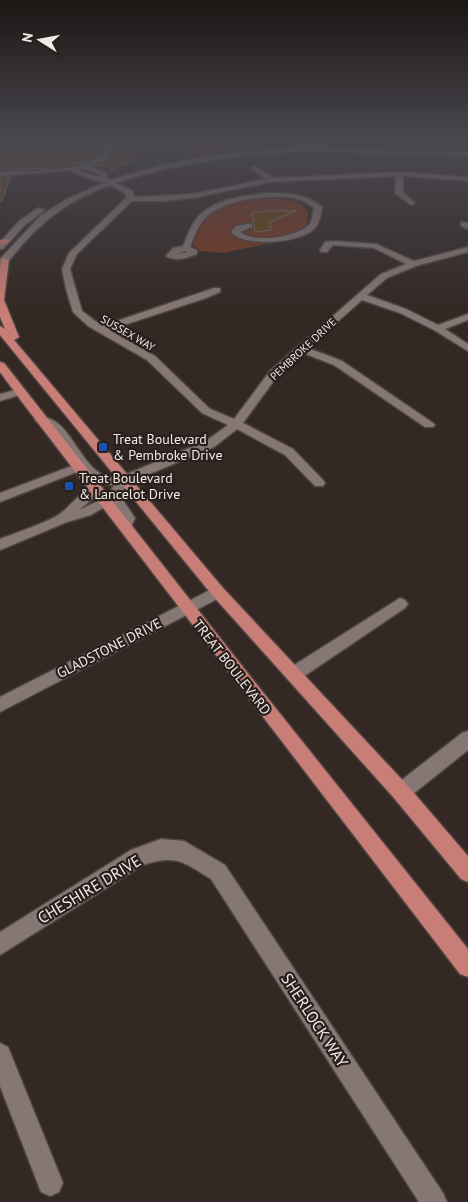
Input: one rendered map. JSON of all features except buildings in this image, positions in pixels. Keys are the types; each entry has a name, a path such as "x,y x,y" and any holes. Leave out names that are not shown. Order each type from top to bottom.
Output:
{"main road":[{"path":"2,261 0,300 5,318 26,361"},
{"path":"0,329 218,592 401,792 468,872"},
{"name":"TREAT BOULEVARD","path":"0,364 19,392 102,495 186,608 468,966"}],"street":[{"path":"2,244 22,223 48,204 63,198"},
{"path":"2,261 28,232 44,218 75,198"},
{"path":"130,199 172,198"},
{"path":"186,248 200,219 219,206 245,198"},
{"path":"250,225 239,228 235,232 240,237 249,240 262,240 309,230 317,219 318,208 304,199 298,198"},
{"path":"406,198 411,203"},
{"name":"SUSSEX WAY","path":"130,199 81,244 73,254 66,269 70,290 78,312 91,324 151,358 206,411 236,424 289,452 319,483"},
{"path":"324,250 328,244 333,243 376,246 413,264"},
{"name":"PEMBROKE DRIVE","path":"41,420 53,423 93,476 111,482 124,480 210,444 236,424 274,373 384,276 413,264 468,249"},
{"path":"101,330 131,319 166,310 217,290"},
{"path":"360,296 403,311 437,328 468,348"},
{"path":"437,328 468,317"},
{"path":"302,349 338,363 428,425"},
{"path":"0,398 19,392"},
{"path":"0,498 79,467"},
{"path":"124,480 113,496 128,518 125,527"},
{"path":"0,546 65,516 73,517 81,514 102,495"},
{"name":"GLADSTONE DRIVE","path":"0,705 218,592"},
{"path":"294,674 400,604"},
{"path":"401,792 468,739"},
{"name":"CHESHIRE DRIVE","path":"0,944 138,857 161,849 184,851"},
{"name":"SHERLOCK WAY","path":"184,851 218,872 434,1202"},
{"path":"0,1055 50,1182"}],"shaded area":[{"path":"273,198 296,201 308,211 307,224 294,238 223,253 201,251 193,245 205,220 211,213 235,202"}],"place":[{"name":"Treat Boulevard & Pembroke Drive","path":"103,447"},
{"name":"Treat Boulevard & Lancelot Drive","path":"69,486"}]}
